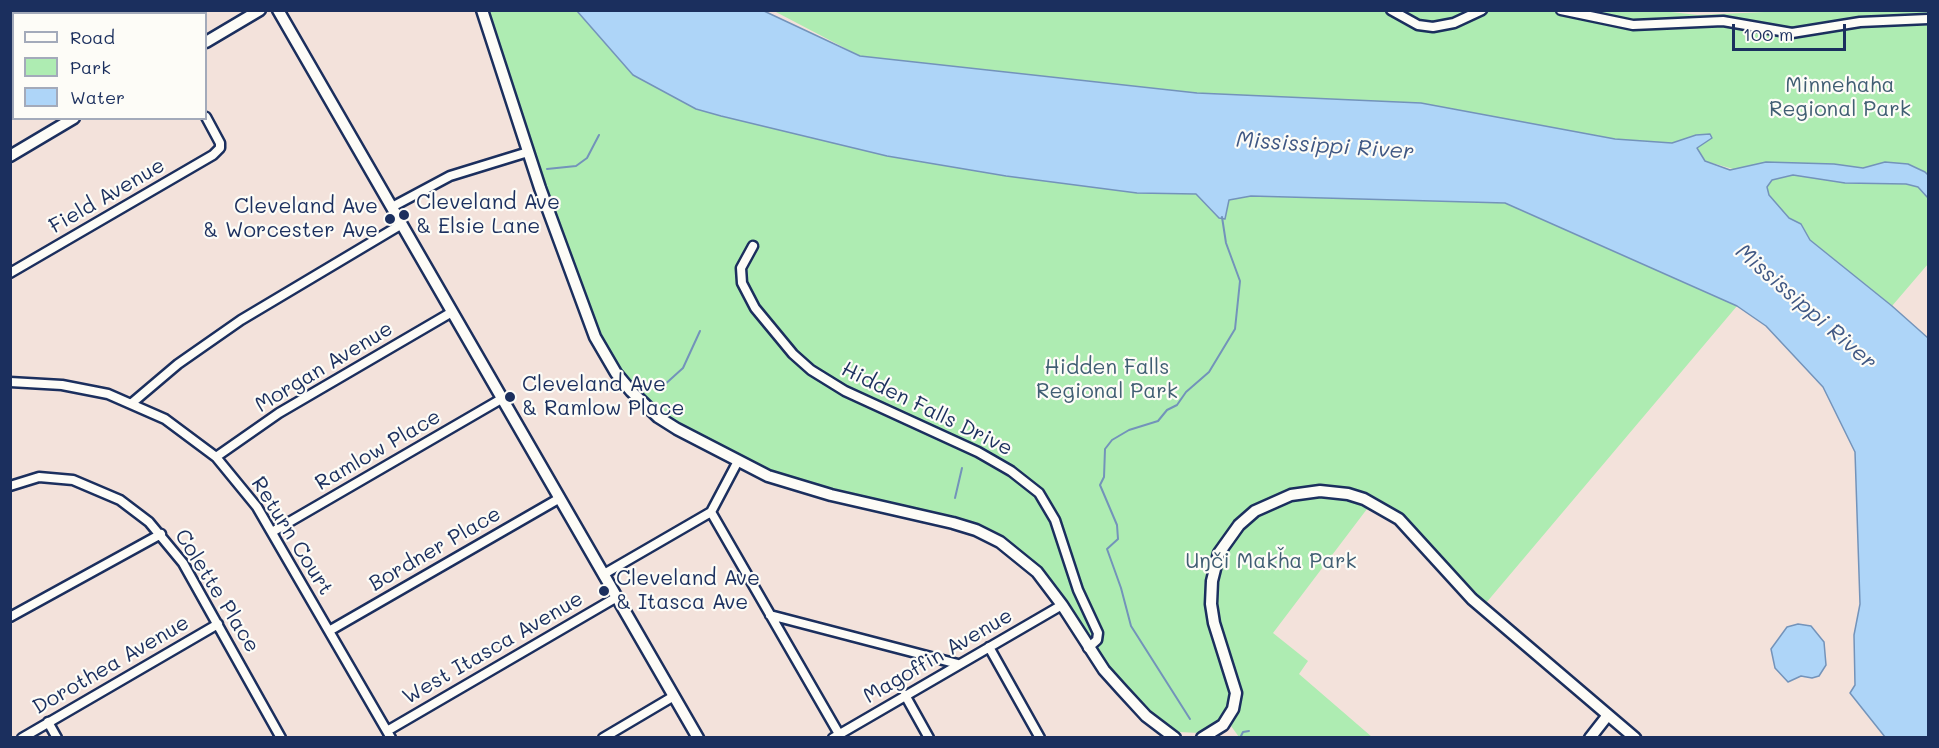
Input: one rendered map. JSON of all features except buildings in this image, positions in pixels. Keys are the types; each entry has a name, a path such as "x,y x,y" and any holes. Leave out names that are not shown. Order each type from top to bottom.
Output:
{"street":[{"path":"207,41 260,10"},
{"path":"278,10 698,738"},
{"path":"482,10 528,152 595,337 616,373 658,417 738,461 807,489 976,530 1000,542 1024,560 1062,605 1104,670 1146,716 1175,738"},
{"path":"1391,10 1412,23 1433,27 1454,23 1482,10"},
{"path":"1561,10 1633,25 1723,21 1792,33 1882,21 1929,19"},
{"name":"Field Avenue","path":"10,273 213,155 220,148 220,143 207,119"},
{"path":"10,156 71,120"},
{"path":"392,207 450,176 528,152"},
{"path":"132,403 178,364 241,320 402,224"},
{"name":"Hidden Falls Drive","path":"753,246 741,268 742,283 755,308 792,354 811,370 845,391 978,452 1011,471 1039,493 1055,520 1078,590 1098,633 1096,640 1088,648"},
{"name":"Morgan Avenue","path":"216,457 279,413 452,312"},
{"name":"Return Court","path":"10,382 85,388 132,403 175,426 216,457 244,489 272,532 389,734"},
{"name":"Ramlow Place","path":"272,532 502,398"},
{"path":"604,574 711,512 738,461"},
{"name":"Colette Place","path":"10,486 26,480 55,477 90,486 136,511 161,534 183,563 281,738"},
{"path":"1202,738 1223,725 1233,709 1236,693 1214,623 1211,604 1212,581 1219,553 1239,525 1255,511 1278,499 1305,492 1348,494 1389,511 1410,529 1472,599 1635,738"},
{"name":"Bordner Place","path":"329,631 560,498"},
{"path":"711,512 836,736"},
{"path":"10,617 161,534"},
{"name":"West Itasca Avenue","path":"389,734 617,597"},
{"name":"Magoffin Avenue","path":"836,736 1062,605"},
{"path":"770,615 958,664"},
{"name":"Dorothea Avenue","path":"22,738 218,624"},
{"path":"989,647 1040,738"},
{"path":"905,695 929,738"},
{"path":"603,738 674,696"},
{"path":"1590,738 1608,715"},
{"path":"48,722 57,738"}],"green space":[{"name":"Minnehaha Regional Park","path":"1653,10 1698,15 1809,10 1928,11 1928,264 1892,306 1810,240 1801,224 1789,218 1769,195 1767,187 1772,180 1705,161 1692,138 1672,143 1615,139 1421,103 1197,93 860,56 774,11"},
{"name":"Hidden Falls Regional Park","path":"486,11 577,11 633,75 696,109 887,156 1137,193 1196,194 1219,218 1225,219 1229,200 1251,196 1505,203 1737,306 1486,603 1401,513 1375,497 1344,488 1315,486 1280,493 1255,504 1233,523 1224,536 1213,556 1206,584 1206,617 1228,680 1229,704 1218,721 1209,728 1200,733 1179,732 1162,724 1140,703 1100,655 1052,582 1029,557 1009,541 961,519 782,476 674,421 633,385 610,353 585,302"},
{"name":"Uŋči Makȟa Park","path":"1319,495 1345,497 1370,505 1273,633 1308,661 1299,674 1372,737 1239,737 1231,726 1239,711 1241,692 1217,619 1215,598 1220,564 1241,531 1258,515 1278,504"}],"water":[{"name":"Mississippi River","path":"577,11 764,11 860,56 1197,93 1421,103 1615,139 1672,143 1696,135 1710,134 1712,138 1697,148 1705,161 1730,170 1766,162 1834,164 1863,168 1885,162 1908,164 1925,172 1928,175 1928,198 1918,187 1906,184 1845,183 1793,175 1772,180 1767,187 1769,195 1789,218 1801,224 1810,240 1928,338 1928,737 1885,737 1850,693 1855,685 1854,635 1860,604 1855,452 1823,387 1766,326 1737,306 1505,203 1251,196 1229,200 1225,219 1219,218 1196,194 1137,193 1006,176 887,156 721,116 696,109 633,75"},
{"path":"1798,624 1811,626 1824,642 1826,665 1819,676 1812,678 1801,676 1788,682 1775,668 1771,649 1787,627"}],"waterway":[{"path":"547,169 576,166 587,158 599,135"},
{"path":"1190,719 1131,626 1107,549 1118,539 1117,525 1100,485 1104,477 1105,449 1112,440 1129,430 1158,421 1167,410 1177,405 1186,392 1209,372 1235,329 1240,281 1226,243 1222,217"},
{"path":"662,387 683,368 700,331"},
{"path":"955,498 962,468"},
{"path":"1240,738 1243,732 1249,731"}],"place":[{"name":"Cleveland Ave & Elsie Lane","path":"404,215"},
{"name":"Cleveland Ave & Worcester Ave","path":"390,219"},
{"name":"Cleveland Ave & Ramlow Place","path":"510,397"},
{"name":"Cleveland Ave & Itasca Ave","path":"604,591"}]}
